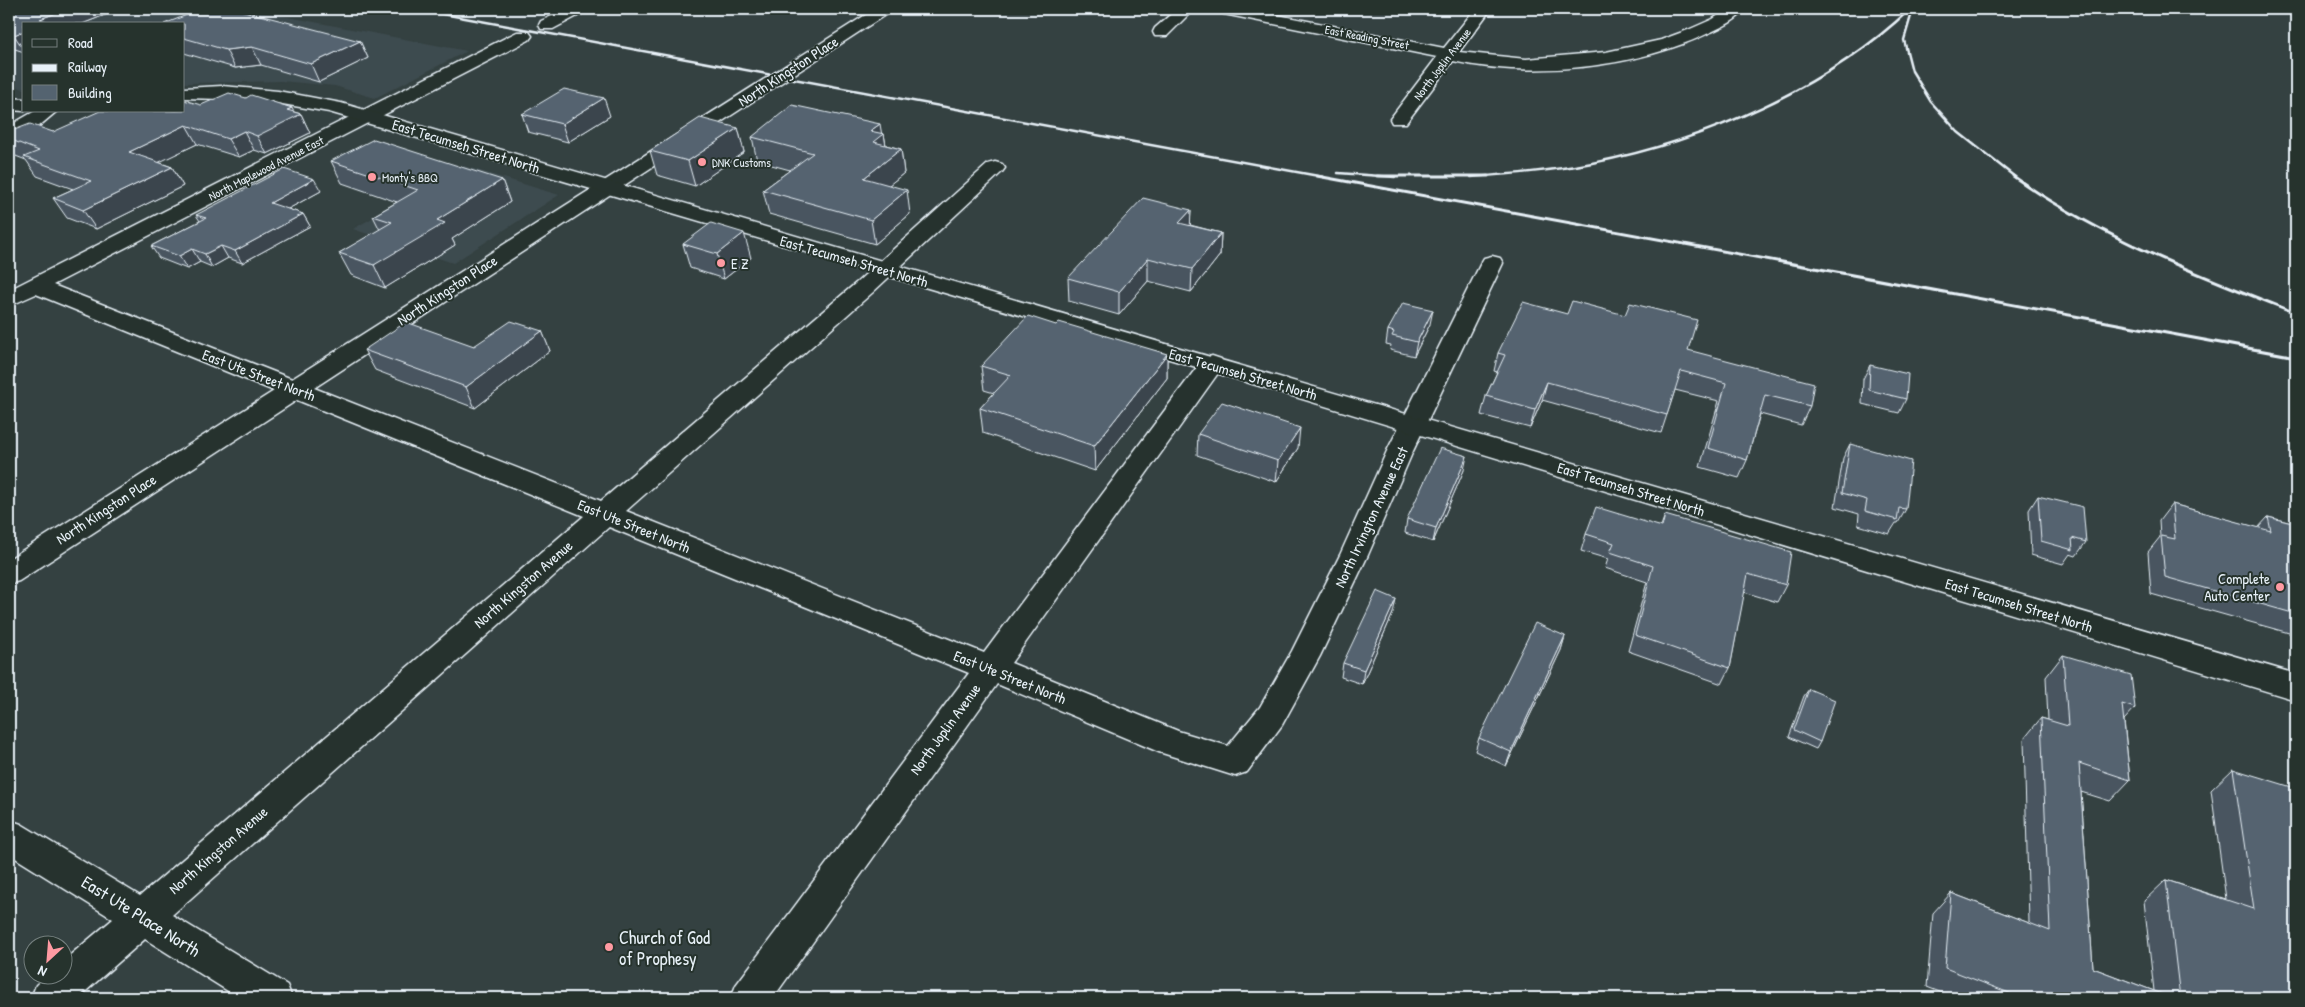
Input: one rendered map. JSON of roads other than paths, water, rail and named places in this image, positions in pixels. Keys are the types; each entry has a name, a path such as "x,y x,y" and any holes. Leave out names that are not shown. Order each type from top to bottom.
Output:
{"street":[{"path":"548,25 578,9"},
{"name":"North Kingston Place","path":"9,573 293,388 886,9"},
{"path":"1161,32 1186,9"},
{"name":"East Reading Street","path":"1224,9 1450,55"},
{"name":"North Joplin Avenue","path":"1399,119 1450,55 1483,9"},
{"path":"1450,55 1527,64 1594,59 1677,41 1706,28 1737,9"},
{"name":"North Maplewood Avenue East","path":"9,299 523,36"},
{"name":"East Tecumseh Street North","path":"185,93 227,92 281,97 325,105 366,116 885,270 1212,364 2296,687"},
{"path":"9,104 22,105"},
{"path":"9,133 31,123 47,112"},
{"name":"North Kingston Avenue","path":"50,998 885,270 995,168"},
{"name":"North Irvington Avenue East","path":"1235,762 1271,716 1305,656 1354,555 1368,520 1492,263"},
{"name":"East Ute Street North","path":"35,286 1171,742 1235,762"},
{"name":"North Joplin Avenue","path":"750,998 1212,364"},
{"name":"East Ute Place North","path":"9,835 273,998"}],"railway":[{"path":"416,9 1324,177"},
{"path":"1482,176 1547,170 1592,163 1677,141 1720,125 1802,87 1841,63 1877,37 1910,9"},
{"path":"1913,9 1904,40 1912,71 1931,102 1958,132 2015,177"},
{"path":"1338,173 1381,176"},
{"path":"1317,176 2296,357"},
{"path":"1381,176 1482,176"},
{"path":"1381,176 1395,177"},
{"path":"1471,177 1482,176"},
{"path":"1482,176 1488,176"},
{"path":"2013,176 2046,198 2114,236 2186,269 2296,313"}],"place":[{"name":"DNK Customs","path":"702,162"},
{"name":"Monty's BBQ","path":"372,177"},
{"name":"E Z","path":"721,263"},
{"name":"Complete Auto Center","path":"2280,587"},
{"name":"Church of God of Prophesy","path":"609,947"}]}
